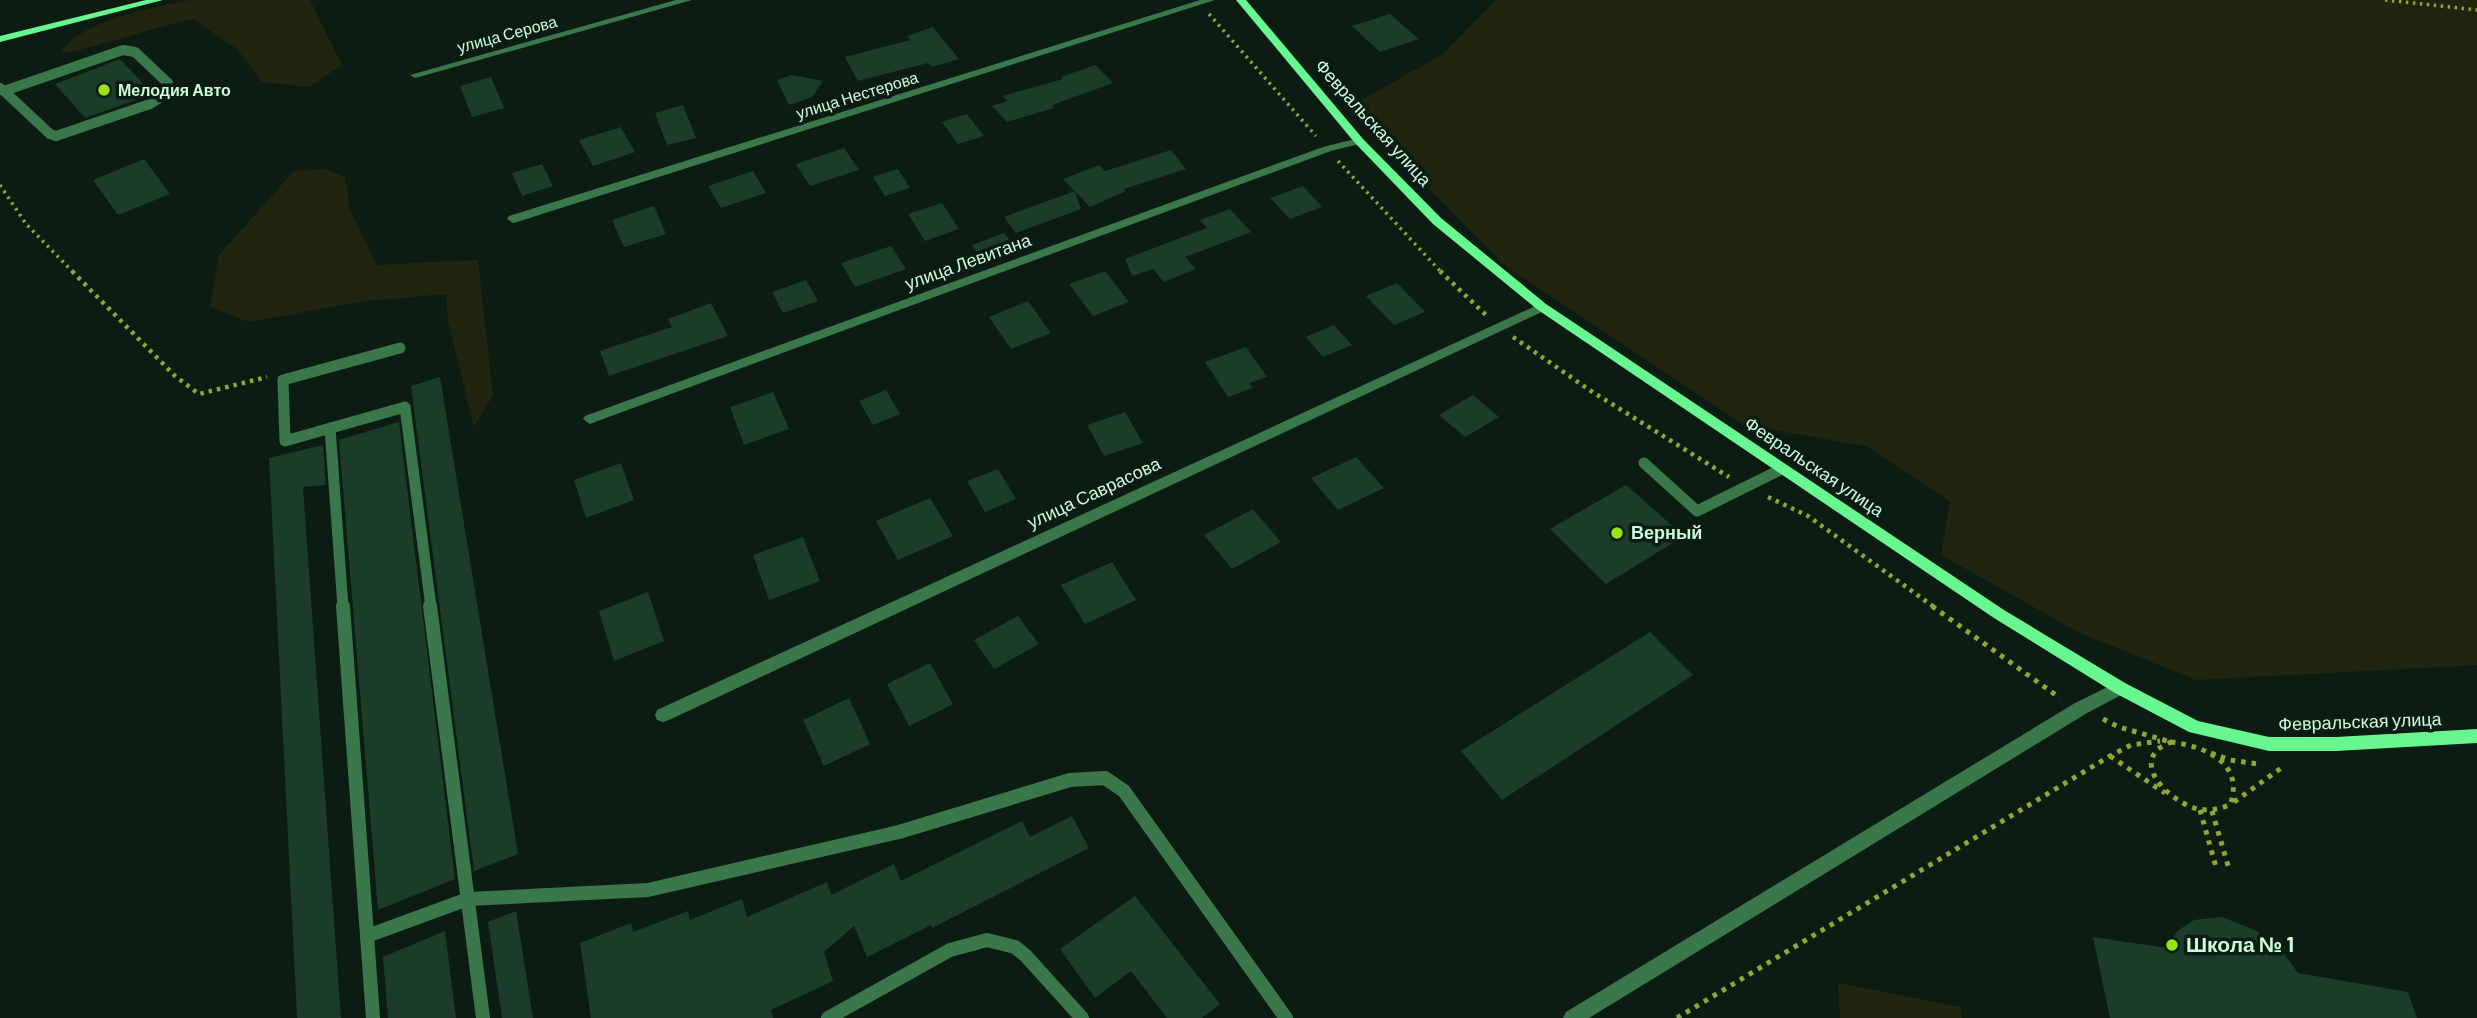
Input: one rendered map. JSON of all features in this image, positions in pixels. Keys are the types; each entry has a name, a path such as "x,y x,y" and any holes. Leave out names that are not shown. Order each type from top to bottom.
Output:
{"main road":[{"path":"0,39 158,0"},
{"name":"Февральская улица","path":"1241,0 1359,141 1437,221 1542,307 1998,614 2120,688 2195,727 2269,744 2336,744 2477,736"}],"street":[{"name":"улица Серова","path":"415,75 687,0"},
{"name":"улица Нестерова","path":"513,219 1210,0"},
{"name":"улица Левитана","path":"590,419 1327,149 1359,141"},
{"name":"улица Саврасова","path":"663,715 1542,307"},
{"path":"1572,1018 2081,708 2120,688"}],"lane":[{"path":"123,50 135,52 168,83 163,96 150,104 56,136 50,134 2,90 123,50"},
{"path":"400,348 283,380 285,441 405,407 483,1018"},
{"path":"330,428 373,1018"},
{"path":"1643,463 1697,511 1782,469"},
{"path":"367,936 468,899 648,890 899,832 1070,780 1105,778 1124,791 1286,1018"},
{"path":"828,1018 950,950 987,940 1015,947 1026,956 1082,1018"}],"path":[{"path":"2385,0 2477,10"},
{"path":"0,185 26,224 175,376 199,394 273,375 283,380"},
{"path":"1677,1018 2110,757 2131,745 2158,741 2184,742 2230,760 2284,766 2231,805 2212,811 2200,810 2176,800 2110,757"},
{"path":"2171,742 2161,745 2154,752 2151,761 2157,781 2176,800"},
{"path":"2211,753 2222,763 2236,786 2231,805"},
{"path":"2200,810 2216,867"},
{"path":"2212,811 2229,869"}],"green space":[{"path":"190,0 310,0 342,65 309,87 262,82 237,49 193,19 80,50 64,53 62,50 86,31 103,23 139,11"},
{"path":"1496,0 2477,0 2477,665 2196,680 2080,633 1941,555 1950,501 1866,446 1744,425 1504,265 1349,107 1443,54"},
{"path":"325,169 345,177 350,210 377,265 478,260 493,395 474,427 448,322 446,294 365,301 249,322 210,307 219,255 294,171"},
{"path":"1838,983 1960,1007 1962,1018 1840,1018"}],"building":[{"path":"1390,14 1419,39 1380,52 1352,26"},
{"path":"933,27 959,59 932,67 928,63 858,81 845,57 910,40 907,36"},
{"name":"Мелодия Авто","path":"120,59 153,94 85,118 55,84"},
{"path":"1095,65 1113,83 1052,105 1054,108 1007,122 992,106 1007,101 1003,96 1063,79 1061,77"},
{"path":"792,75 823,81 812,97 789,105 777,80"},
{"path":"491,77 504,108 472,117 460,86"},
{"path":"683,105 696,138 667,145 655,113"},
{"path":"967,114 984,136 958,144 942,122"},
{"path":"621,127 635,152 593,166 579,140"},
{"path":"844,148 859,170 810,186 796,164"},
{"path":"1171,150 1186,169 1124,189 1126,191 1090,207 1063,179 1099,165 1105,171"},
{"path":"144,159 170,194 118,215 93,180"},
{"path":"542,164 553,186 522,196 512,173"},
{"path":"898,169 910,188 885,196 873,177"},
{"path":"753,171 766,193 721,208 708,186"},
{"path":"1303,186 1322,207 1290,219 1270,198"},
{"path":"1075,191 1081,209 1016,233 1004,217"},
{"path":"942,203 959,229 925,241 908,214"},
{"path":"654,206 666,234 624,247 612,220"},
{"path":"1230,209 1251,232 1185,257 1196,269 1164,282 1153,269 1132,276 1125,259 1207,228 1200,220"},
{"path":"1004,233 1019,252 985,264 972,245"},
{"path":"891,246 906,269 855,287 841,263"},
{"path":"1105,271 1129,302 1093,316 1069,284"},
{"path":"806,280 818,301 783,313 772,292"},
{"path":"1397,283 1425,312 1394,325 1366,296"},
{"path":"1028,301 1051,333 1011,349 989,317"},
{"path":"711,303 728,336 609,376 600,351 672,327 668,319"},
{"path":"1334,325 1352,345 1323,357 1306,337"},
{"path":"1246,347 1267,377 1249,383 1253,388 1228,397 1205,362"},
{"path":"440,377 518,854 474,871 411,386"},
{"path":"886,390 900,414 873,425 859,401"},
{"path":"773,392 789,429 744,445 730,407"},
{"path":"1473,395 1499,417 1465,437 1439,415"},
{"path":"1125,412 1143,443 1104,456 1087,425"},
{"path":"399,422 455,879 378,910 339,440"},
{"path":"323,445 326,485 303,487 341,1018 297,1018 269,458"},
{"path":"1356,457 1384,488 1338,510 1311,478"},
{"path":"621,463 634,500 586,518 574,480"},
{"path":"998,469 1016,499 985,512 967,481"},
{"name":"Верный","path":"1626,485 1684,536 1606,584 1550,529"},
{"path":"930,498 953,536 898,560 876,521"},
{"path":"1253,509 1281,542 1232,569 1204,535"},
{"path":"803,537 820,581 769,600 753,555"},
{"path":"1112,562 1136,600 1085,624 1061,585"},
{"path":"648,592 664,641 614,661 599,611"},
{"path":"1018,616 1039,644 994,669 974,640"},
{"path":"1650,632 1693,675 1502,800 1461,751"},
{"path":"930,663 953,704 909,726 887,684"},
{"path":"849,698 870,744 824,766 803,720"},
{"path":"1072,816 1089,848 932,928 931,925 867,957 854,926 824,952 833,981 771,1010 773,1018 591,1018 580,943 631,923 633,932 688,911 690,920 742,899 747,917 827,882 831,895 894,864 901,881 1022,821 1030,837"},
{"path":"1135,896 1220,1004 1202,1018 1167,1018 1131,971 1095,998 1060,949"},
{"path":"516,911 533,1018 502,1018 488,922"},
{"path":"2222,917 2255,930 2282,951 2298,973 2408,992 2417,1018 2110,1018 2093,937 2167,948 2177,931 2194,920"},
{"path":"445,931 456,1018 388,1018 383,957"}],"place":[{"name":"Мелодия Авто","path":"104,90"},
{"name":"Верный","path":"1617,533"},
{"name":"Школа № 1","path":"2172,945"}]}
